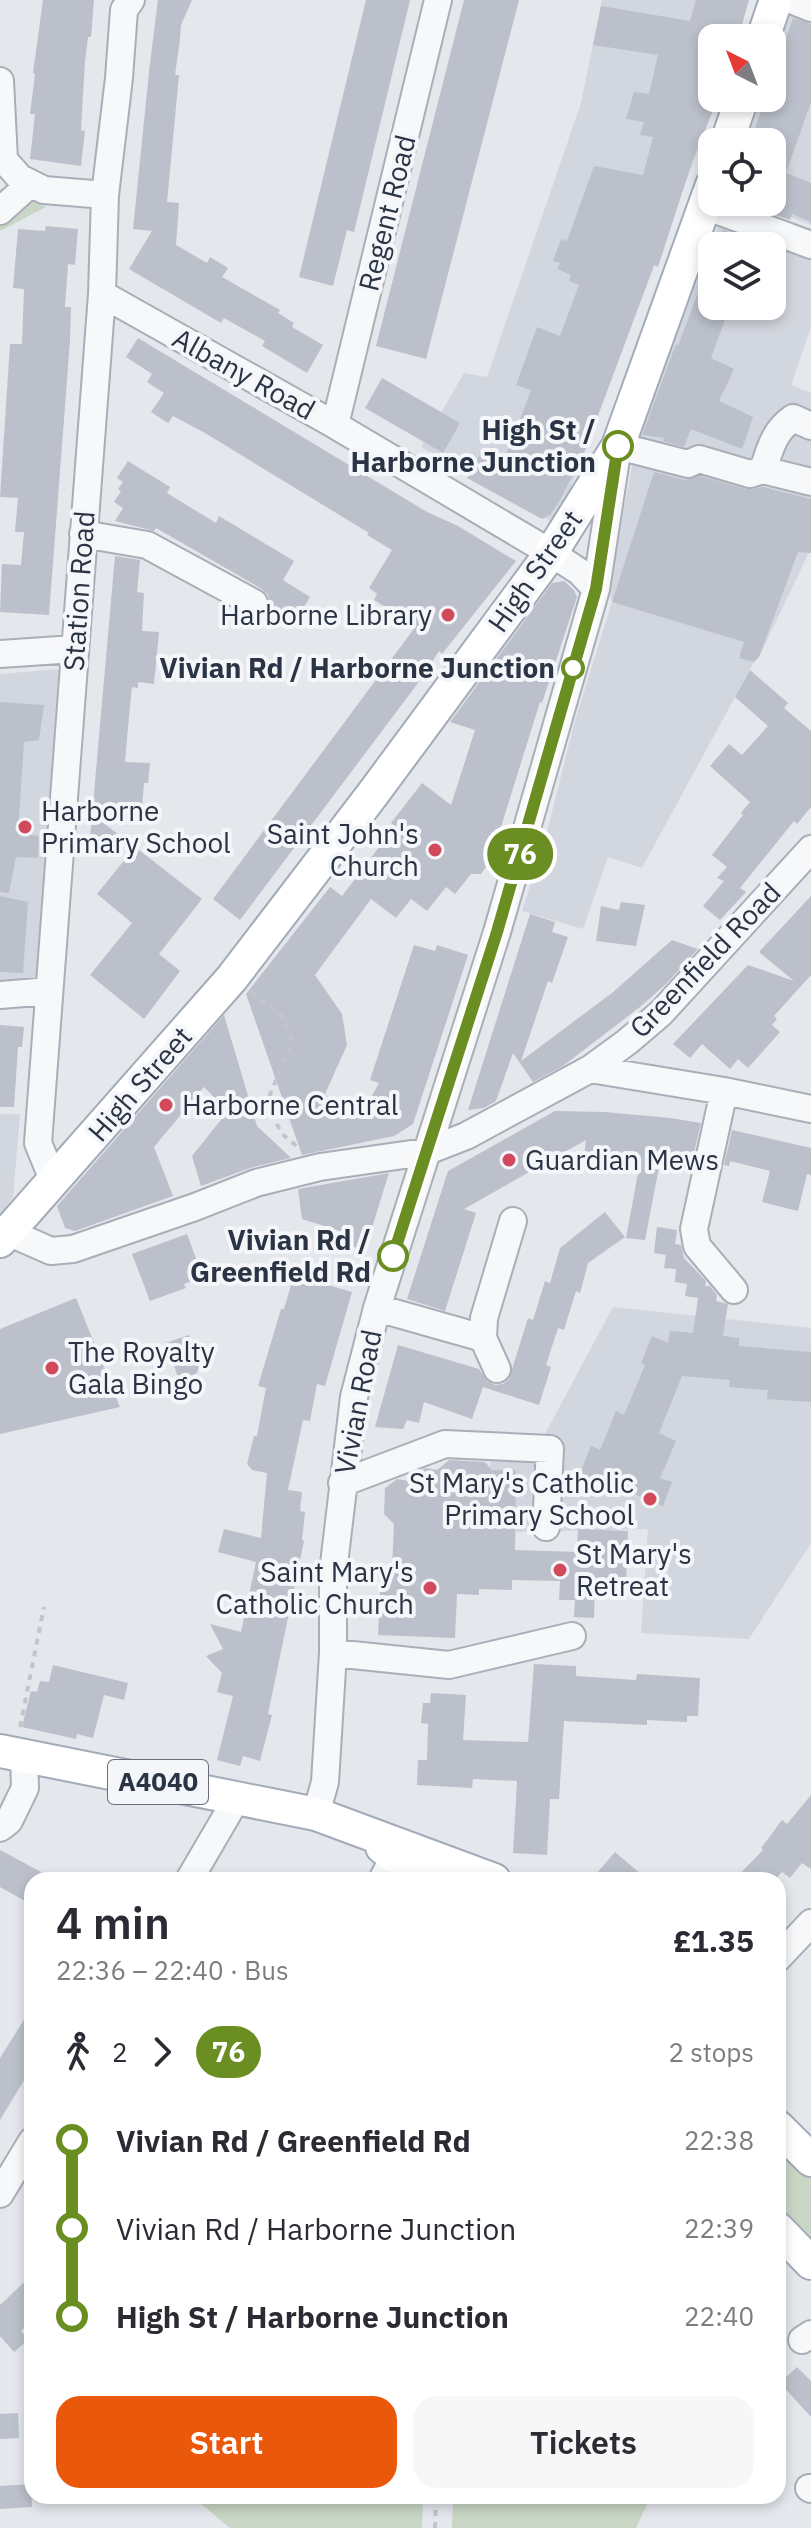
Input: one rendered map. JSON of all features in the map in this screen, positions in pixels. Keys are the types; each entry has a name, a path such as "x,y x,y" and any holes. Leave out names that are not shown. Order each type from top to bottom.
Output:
{"main road":[{"path":"768,24 776,0"},
{"name":"High Street","path":"5,1237 232,978 551,553 618,446 701,216"},
{"name":"A4040","path":"13,1753 316,1814 476,1872"},
{"name":"A4040","path":"363,1833 388,1868"},
{"path":"786,2135 811,2160"},
{"path":"786,2237 811,2263"}],"street":[{"name":"Station Road","path":"54,1182 38,1143 102,294 105,195 124,10 131,0"},
{"name":"Regent Road","path":"335,425 438,0"},
{"path":"791,0 811,8"},
{"path":"0,81 4,160 20,178 44,190 105,195"},
{"path":"0,211 30,184"},
{"path":"750,216 811,245"},
{"name":"Albany Road","path":"102,294 335,425 551,553 580,572 596,589"},
{"path":"763,470 781,426 793,418 811,426"},
{"path":"618,446 688,464 699,459 750,474 763,470 811,482"},
{"name":"Vivian Road","path":"316,1814 325,1782 333,1653 333,1572 354,1397 377,1308 497,932 596,589 618,446"},
{"path":"83,534 147,545 254,603"},
{"path":"0,654 74,649"},
{"name":"Greenfield Road","path":"5,1237 51,1251 73,1249 256,1183 320,1167 425,1152 487,1126 590,1069 661,1013 811,849"},
{"path":"0,995 49,991"},
{"path":"590,1069 811,1109"},
{"path":"724,1091 694,1229 697,1246 734,1290"},
{"path":"497,1369 483,1338 484,1318 513,1221"},
{"path":"377,1308 483,1338"},
{"path":"342,1483 445,1444 550,1449 546,1527"},
{"path":"333,1653 449,1665 572,1636"},
{"path":"0,1828 9,1821 25,1788 13,1753"},
{"path":"194,1872 237,1798"},
{"path":"786,1950 811,1923"},
{"path":"0,2194 24,2154"}],"path":[{"path":"232,978 282,1016 292,1041 267,1102 281,1133 320,1167"},
{"path":"13,1753 44,1607"},
{"path":"435,2528 436,2504"}],"shaded area":[{"path":"602,0 748,0 740,24 698,24 698,112 712,112 706,128 698,128 698,150 568,495 550,521 421,447 464,373 487,377 581,103"},
{"path":"791,12 811,20 811,225 786,215 786,128 751,128 757,112 786,112 786,27"},
{"path":"722,218 758,232 717,232"},
{"path":"786,243 811,253 811,327 791,385 811,393 811,548 759,657 642,868 608,857 583,929 522,911 612,602 609,585 639,431 698,280 698,320 786,320"},
{"name":"Harborne Primary School","path":"59,669 39,981 0,983 0,674"},
{"path":"0,1114 20,1114 13,1197 0,1215"},
{"name":"St Mary's Catholic Primary School","path":"613,1307 811,1328 811,1543 749,1639 641,1633 648,1529 515,1532 490,1470 492,1434 545,1434"}],"green space":[{"path":"3,188 46,207 0,231 0,190"},
{"path":"786,2148 811,2173 811,2242 786,2215"},
{"path":"202,2504 423,2504 422,2528 230,2528"},
{"path":"453,2504 647,2504 636,2528 452,2528"}],"building":[{"path":"43,0 94,0 91,37 88,37 85,61 81,130 85,131 81,166 30,159 35,114 30,114 33,73"},
{"path":"158,0 192,0 181,25 175,75 179,75 167,202 179,203 176,245 207,263 210,257 228,268 222,277 280,310 278,313 294,323 292,327 323,345 307,373 262,346 265,341 224,318 221,323 129,269 152,231 133,229"},
{"path":"366,0 410,0 354,232 347,230 333,286 299,277"},
{"path":"464,0 519,0 426,359 376,346"},
{"path":"696,0 749,0 742,24 698,24 698,112 712,112 706,128 698,128 698,147 658,267 654,265 584,453 560,500 551,514 542,519 467,478 482,451 502,461 510,446 531,390 516,385 537,327 560,336 579,285 569,281 571,275 557,269 560,263 553,261 561,239 567,241 594,166 643,175 653,137 640,135 644,122 626,119 634,92 649,94 658,55 593,45 601,6 690,21"},
{"path":"793,18 811,24 811,102 786,173 786,128 755,128 761,112 786,112 786,39"},
{"path":"786,173 811,183 811,222 792,214 790,220 779,216 786,216"},
{"path":"46,226 78,229 75,265 68,264 65,307 71,307 70,341 49,615 0,612 2,564 21,565 24,532 15,532 18,498 0,497 10,344 22,344 24,289 13,288 18,229 45,231"},
{"path":"698,293 698,320 725,320 711,358 734,369 719,401 753,417 742,449 691,429 684,447 663,441 664,438 642,435 676,344 678,346"},
{"path":"138,338 427,512 458,526 516,561 442,654 439,651 240,920 213,899 416,626 374,600 377,594 369,588 392,550 205,433 173,416 168,423 151,412 164,393 147,382 152,374 126,357"},
{"path":"382,378 460,423 443,453 365,408"},
{"path":"128,461 170,487 167,493 216,523 219,516 294,561 283,580 310,597 290,629 272,618 278,610 270,604 268,595 262,589 156,528 154,531 115,521 123,508 114,502 123,482 117,478"},
{"path":"654,472 684,480 700,476 746,489 763,487 811,499 811,553 798,552 759,657 754,662 739,658 744,642 612,602"},
{"path":"115,556 140,560 137,592 144,593 142,631 159,632 154,684 138,682 138,688 132,687 130,705 125,762 150,763 148,783 144,783 141,822 98,819 127,841 90,838"},
{"path":"564,581 577,597 540,702 500,830 503,832 493,846 495,854 481,874 471,874 455,894 446,887 427,911 411,899 396,918 371,899 315,975 342,1014 347,1045 325,1094 342,1112 359,1113 364,1110 379,1083 370,1080 414,945 435,951 437,945 468,955 413,1124 394,1136 302,1155 246,994 330,887 342,896 395,826 391,823 422,783 451,805 475,730 450,722 552,583"},
{"path":"750,670 788,703 784,708 811,731 811,807 797,824 794,821 740,888 746,892 720,920 703,906 724,881 717,878 727,867 712,855 750,802 710,766 729,744 742,755 768,726 735,697"},
{"path":"0,702 44,705 39,740 24,742 18,833 39,836 38,858 16,857 9,893 0,892"},
{"path":"135,847 202,899 159,954 180,971 144,1019 90,975 132,923 97,894"},
{"path":"0,896 28,902 23,973 0,972"},
{"path":"811,896 811,975 774,1016 777,1019 772,1025 780,1032 748,1068 738,1059 730,1069 702,1044 690,1058 673,1044 748,965 794,981 759,952"},
{"path":"621,902 645,905 636,946 596,941 601,906 619,910"},
{"path":"530,914 555,922 552,932 568,937 552,983 548,981 521,1061 612,993 672,940 698,949 640,1007 563,1066 533,1082 513,1053 496,1101 484,1108 468,1110"},
{"name":"Harborne Central","path":"224,1015 257,1126 291,1158 250,1168 201,1186 192,1156 228,1111 204,1087 154,1147 173,1196 75,1231 65,1228 57,1206"},
{"path":"0,1025 24,1027 22,1047 18,1047 14,1107 0,1107"},
{"path":"555,1111 605,1112 701,1123 692,1161 661,1157 645,1240 626,1238 638,1173 617,1171 618,1162 583,1163 586,1140 464,1209 476,1213 445,1311 407,1299 448,1171"},
{"path":"732,1130 811,1148 811,1175 807,1174 798,1211 762,1202 770,1171 730,1161 729,1166 724,1165"},
{"path":"389,1173 365,1250 336,1242 340,1231 302,1219 298,1189"},
{"path":"605,1212 625,1237 588,1263 580,1293 576,1291 564,1330 558,1328 546,1365 551,1367 539,1405 483,1387 472,1419 424,1402 419,1423 407,1420 403,1429 375,1427 398,1345 479,1369 487,1381 495,1385 509,1379 528,1318 533,1320 545,1281 550,1283 560,1248"},
{"path":"657,1227 677,1230 675,1244 681,1245 684,1258 706,1281 705,1286 710,1286 717,1295 716,1301 728,1304 723,1336 739,1338 739,1346 811,1352 811,1402 767,1399 768,1390 729,1387 730,1380 682,1376 659,1433 676,1441 660,1478 672,1482 663,1506 611,1484 609,1488 579,1476 591,1446 600,1450 616,1411 624,1415 645,1365 641,1363 652,1336 668,1343 670,1331 693,1333 698,1298 685,1296 687,1284 675,1282 676,1269 664,1268 666,1255 654,1253"},
{"path":"187,1234 203,1277 184,1284 186,1288 150,1301 132,1254"},
{"path":"294,1275 352,1292 325,1386 317,1384 310,1421 303,1420 288,1490 302,1492 300,1511 305,1512 304,1541 268,1714 272,1715 260,1761 243,1756 240,1766 217,1760 233,1696 217,1692 222,1673 206,1656 223,1649 210,1624 241,1632 256,1562 218,1552 224,1529 261,1538 267,1473 252,1470 247,1464 254,1436 257,1436 266,1388 258,1386"},
{"name":"The Royalty Gala Bingo","path":"76,1298 120,1407 0,1434 0,1329"},
{"path":"189,1335 199,1365 197,1373 179,1380 166,1343"},
{"path":"449,1460 485,1462 492,1470 516,1470 515,1550 577,1552 578,1529 628,1531 626,1585 595,1584 594,1618 574,1617 575,1600 559,1600 560,1581 512,1580 512,1590 479,1589 479,1595 457,1594 455,1638 378,1635 381,1568 392,1568 394,1524 384,1514 385,1488 397,1479 409,1481 411,1474 423,1475 423,1469 437,1470"},
{"path":"534,1664 576,1666 576,1676 636,1680 637,1674 700,1678 698,1716 687,1716 687,1722 647,1720 647,1725 564,1721 559,1799 550,1799 547,1855 513,1853 517,1781 473,1779 472,1788 417,1785 418,1760 427,1760 428,1724 421,1723 423,1703 430,1703 431,1693 466,1695 463,1740 528,1742"},
{"path":"53,1665 128,1683 124,1700 104,1695 93,1738 77,1734 76,1739 22,1727 31,1691 37,1692 40,1681 49,1682"},
{"path":"811,1795 811,1869 802,1863 790,1878 786,1872 742,1872 763,1850 761,1848 782,1820 787,1824"},
{"path":"0,1850 41,1872 24,1872 24,1900 0,1887"},
{"path":"615,1852 639,1872 598,1872"},
{"path":"24,2020 24,2080 0,2120 0,2058"},
{"path":"24,2282 24,2328 21,2331 24,2343 14,2352 0,2336 0,2305"},
{"path":"797,2367 811,2381 811,2417 786,2390 786,2377"},
{"path":"18,2413 19,2438 0,2439 0,2414"},
{"path":"24,2484 24,2504 32,2504 32,2507 0,2509 0,2486"}],"bus line":[{"name":"76","path":"393,1256 497,932 596,589 618,446"}],"place":[{"name":"High St / Harborne Junction","path":"618,446"},
{"name":"Harborne Library","path":"448,615"},
{"name":"Vivian Rd / Harborne Junction","path":"573,668"},
{"name":"Harborne Primary School","path":"25,827"},
{"name":"Saint John's Church","path":"435,850"},
{"name":"Harborne Central","path":"166,1105"},
{"name":"Guardian Mews","path":"509,1160"},
{"name":"Vivian Rd / Greenfield Rd","path":"393,1256"},
{"name":"The Royalty Gala Bingo","path":"52,1368"},
{"name":"St Mary's Catholic Primary School","path":"650,1499"},
{"name":"St Mary's Retreat","path":"560,1570"},
{"name":"Saint Mary's Catholic Church","path":"430,1588"}]}
